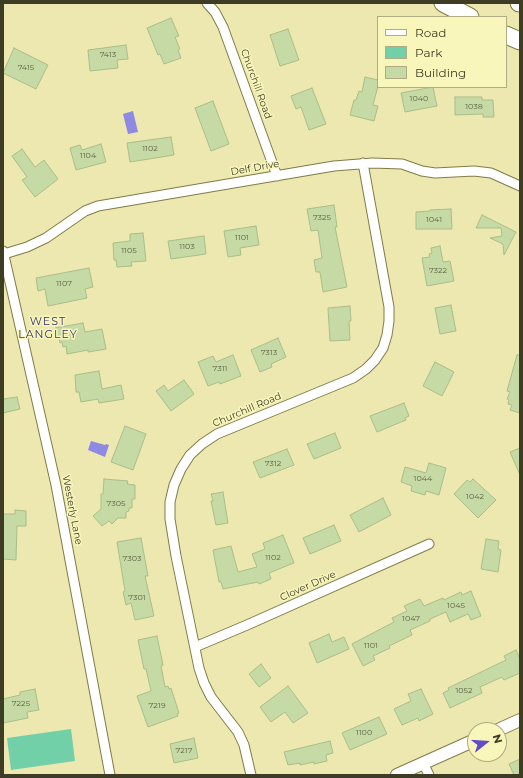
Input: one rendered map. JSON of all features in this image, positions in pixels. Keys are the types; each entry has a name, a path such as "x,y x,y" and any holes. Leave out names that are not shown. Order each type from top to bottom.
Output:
{"highway":[{"path":"443,3 468,16"},
{"path":"507,35 520,41"}],"street":[{"name":"Churchill Road","path":"207,3 215,12 223,27 277,176"},
{"name":"Churchill Road","path":"251,775 244,745 238,732 211,697 199,668 170,519 172,490 181,469 190,455 202,444 217,434 353,378 366,369 375,360 383,348 389,321 388,307 363,163"},
{"name":"Delf Drive","path":"3,252 27,247 46,238 85,211 98,206 334,166 363,163 402,164 435,173 474,171 491,173 520,186"},
{"name":"Westerly Lane","path":"3,252 56,485 110,775"},
{"name":"Clover Drive","path":"195,647 428,544"},
{"path":"507,726 520,720"},
{"path":"397,775 467,744"},
{"path":"423,763 429,775"}],"green space":[{"path":"71,729 75,761 11,770 7,738"}],"shaded area":[{"path":"133,111 138,132 128,134 123,114"},
{"path":"91,441 109,445 105,457 88,450"}],"building":[{"path":"171,18 179,36 175,37 180,49 178,50 181,58 164,64 160,54 158,55 147,28"},
{"path":"288,29 299,60 280,66 270,35"},
{"path":"126,45 128,59 117,60 118,68 90,71 88,50"},
{"path":"14,48 48,65 36,89 3,73"},
{"path":"365,77 377,80 377,88 373,105 378,106 374,121 350,115 354,100 356,100 359,91 362,92"},
{"path":"312,88 326,124 309,130 301,107 296,109 291,96"},
{"path":"433,88 437,106 405,112 401,93"},
{"path":"455,97 482,97 482,100 493,100 494,117 483,117 483,114 455,115"},
{"path":"213,101 229,144 211,151 195,108"},
{"path":"171,137 174,155 130,162 127,143"},
{"path":"101,144 106,162 76,170 70,148 80,145 82,150"},
{"path":"22,149 35,167 44,160 58,179 35,197 22,180 27,177 12,156"},
{"path":"334,205 337,227 335,227 347,287 323,292 320,272 316,272 314,260 322,258 318,230 311,231 307,209"},
{"path":"451,209 452,229 416,229 416,212"},
{"path":"482,215 516,232 504,255 503,244 490,238 502,236 501,228 476,228"},
{"path":"256,226 259,245 240,248 241,255 228,257 224,231"},
{"path":"143,233 146,261 131,262 132,266 117,267 116,260 114,260 113,243 130,241 130,234"},
{"path":"204,236 206,254 171,259 168,241"},
{"path":"440,246 443,262 450,261 454,281 427,286 422,258 430,257 429,254 432,253 431,248"},
{"path":"89,268 93,287 85,289 87,298 48,306 45,289 38,291 36,278"},
{"path":"451,305 456,331 440,334 435,308"},
{"path":"350,306 350,340 330,341 328,308"},
{"path":"83,323 85,332 102,329 106,349 88,352 88,350 67,354 66,346 63,347 59,338 57,339 55,328"},
{"path":"278,338 286,357 271,364 272,367 260,372 251,350"},
{"path":"233,355 241,376 220,384 219,382 208,386 198,362 213,356 216,362"},
{"path":"517,355 520,355 520,413 510,410 512,405 508,404 509,400 507,399 510,392 507,391"},
{"path":"435,362 454,372 442,396 423,386"},
{"path":"99,371 102,389 121,385 124,399 99,403 98,399 81,402 79,392 76,392 75,375"},
{"path":"184,380 194,394 171,411 156,391 164,385 168,391"},
{"path":"17,397 20,409 3,413 3,399"},
{"path":"404,403 409,416 405,418 406,420 377,432 370,416"},
{"path":"125,426 146,434 133,470 111,462"},
{"path":"335,433 341,448 314,459 307,444"},
{"path":"520,448 520,475 510,452"},
{"path":"287,449 294,465 260,478 253,462"},
{"path":"429,463 446,468 439,495 426,491 425,495 411,491 412,486 401,482 405,467 426,473"},
{"path":"104,479 128,481 127,484 135,485 135,499 132,499 132,508 129,508 129,511 126,512 126,518 118,518 112,524 109,521 102,526 93,516 101,509 101,494 103,494"},
{"path":"473,479 496,500 478,518 454,494 467,480 470,482"},
{"path":"223,492 228,523 216,525 211,494"},
{"path":"383,498 391,515 359,532 350,515"},
{"path":"15,510 26,511 26,526 17,526 16,560 3,559 3,514 15,514"},
{"path":"334,525 341,541 310,554 303,538"},
{"path":"283,535 294,563 269,573 271,579 259,584 258,582 223,589 221,582 219,582 213,550 231,546 238,572 257,567 252,554 265,549 263,543"},
{"path":"141,538 148,576 145,576 154,616 135,620 131,603 126,605 123,592 125,591 117,542"},
{"path":"486,539 499,541 498,549 501,550 498,572 481,569"},
{"path":"471,591 481,616 471,620 468,614 450,622 446,612 410,630 412,635 389,646 390,648 373,656 375,660 363,666 352,644 394,622 392,618 407,611 404,606 420,599 424,606 443,598 444,600 461,592 462,595"},
{"path":"329,634 332,642 344,637 349,649 317,663 309,643"},
{"path":"157,636 163,665 161,666 165,687 168,686 169,689 171,688 179,713 177,714 178,716 148,727 137,696 151,691 146,669 144,669 138,640"},
{"path":"516,650 520,659 520,673 504,680 502,677 480,687 482,693 450,708 443,693 449,690 448,688 506,660 504,656"},
{"path":"261,664 271,678 259,687 249,674"},
{"path":"288,686 308,713 293,723 285,712 271,722 260,707"},
{"path":"35,689 39,710 27,712 28,718 3,723 3,699 20,695 20,692"},
{"path":"421,689 433,714 419,721 418,718 402,725 394,709 411,701 408,694"},
{"path":"379,717 387,734 350,750 342,733"},
{"path":"194,738 198,758 174,763 170,744"},
{"path":"330,741 333,753 326,755 327,761 314,764 314,762 300,765 300,763 288,765 284,752"},
{"path":"520,759 520,775 514,775 509,764"}],"district":[{"name":"WEST LANGLEY","path":"48,328"}]}
